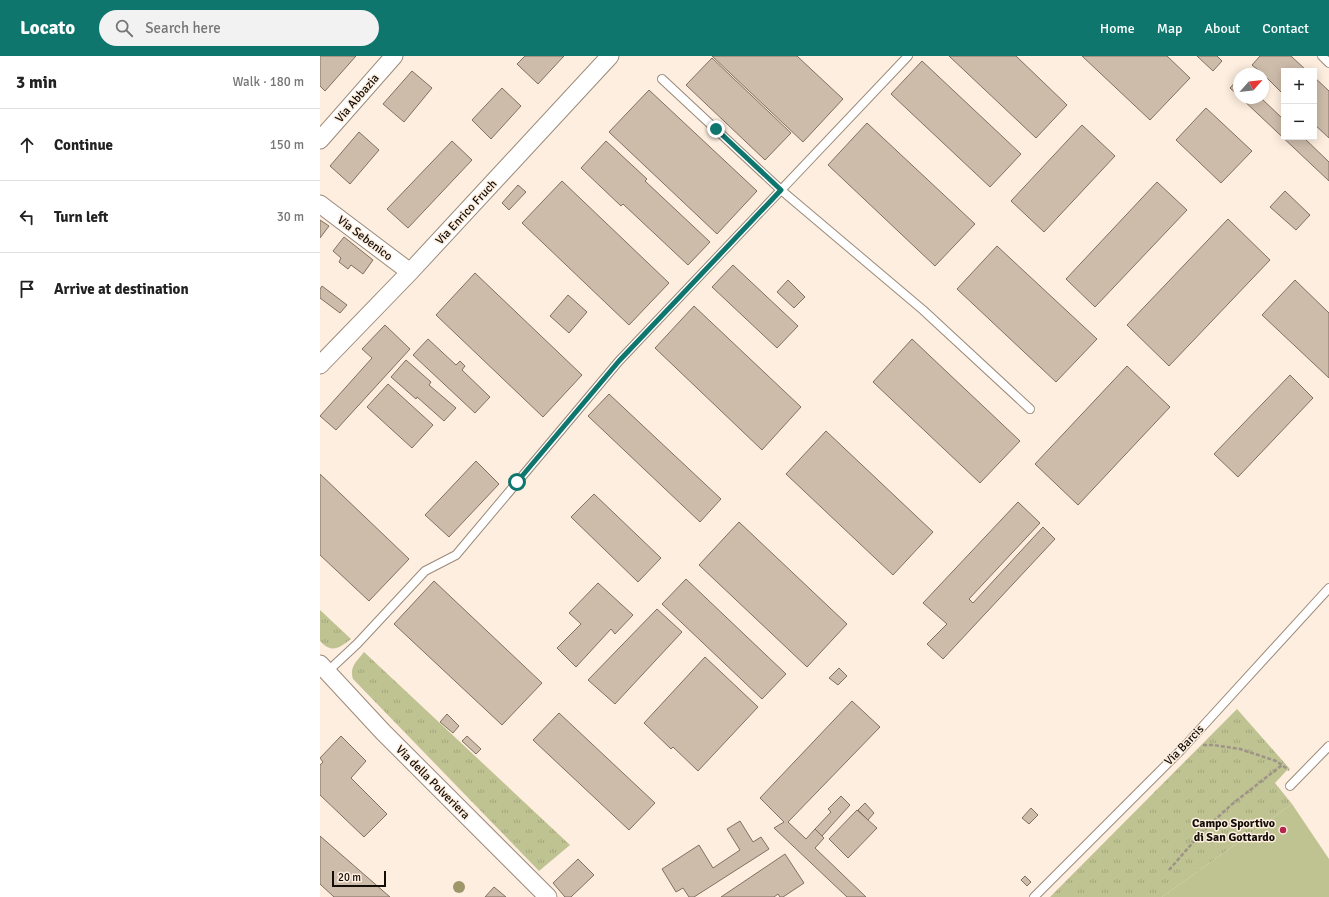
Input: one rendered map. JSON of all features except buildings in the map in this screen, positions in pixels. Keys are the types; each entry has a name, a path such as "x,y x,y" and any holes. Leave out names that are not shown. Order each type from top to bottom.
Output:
{"street":[{"name":"Via Abbazia","path":"320,140 394,56"},
{"name":"Via Enrico Fruch","path":"320,365 410,272 610,56"},
{"name":"Via Sebenico","path":"320,204 410,272"},
{"name":"Via della Polveriera","path":"323,668 383,732 548,897"}],"lane":[{"path":"323,668 357,644 425,570 456,555 619,361 908,56"},
{"path":"1322,56 1329,63"},
{"path":"662,78 781,190 923,310 1030,409"},
{"name":"Via Barcis","path":"1034,897 1182,748 1329,588"},
{"path":"1290,786 1329,746"}],"path":[{"path":"1182,748 1199,745 1240,749 1276,761 1300,776"},
{"path":"1169,870 1202,832 1232,805 1282,765"}],"green space":[{"path":"320,610 351,639 336,648 324,645 320,641"},
{"path":"364,652 570,845 539,871 353,679 353,668 356,661"},
{"path":"1237,709 1289,768 1275,783 1292,804 1162,897 1050,897"},
{"name":"Campo Sportivo di San Gottardo","path":"1292,804 1329,859 1329,897 1162,897"}],"place":[{"name":"Campo Sportivo di San Gottardo","path":"1283,830"}],"route":[{"path":"517,482 619,361 781,190 716,129"}]}
